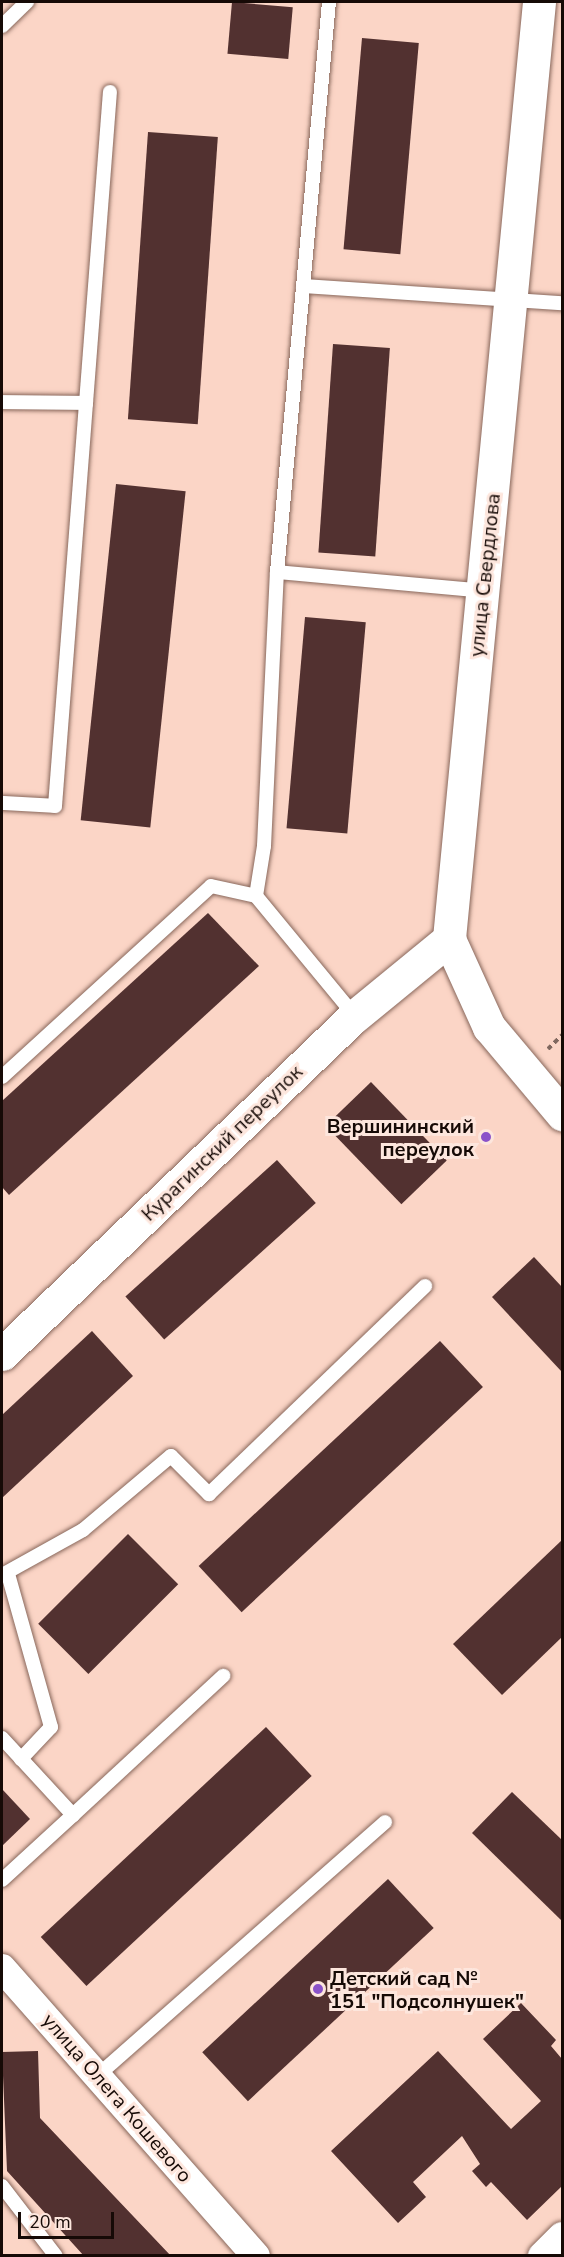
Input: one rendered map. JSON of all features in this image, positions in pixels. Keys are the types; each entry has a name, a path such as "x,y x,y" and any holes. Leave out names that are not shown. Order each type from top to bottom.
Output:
{"street":[{"name":"улица Свердлова","path":"449,939 512,302 539,2"},
{"name":"Курагинский переулок","path":"2,1354 355,1016 449,939"},
{"path":"449,939 489,1027 562,1114"},
{"name":"улица Олега Кошевого","path":"2,1968 256,2256"},
{"path":"542,2256 562,2236"}],"lane":[{"path":"5,17 27,2"},
{"path":"256,896 264,846 277,572 329,2"},
{"path":"2,803 55,806 110,92"},
{"path":"303,286 512,302 562,303"},
{"path":"2,402 86,404"},
{"path":"277,572 484,591"},
{"path":"2,1077 211,886 256,896 355,1016"},
{"path":"21,1759 51,1727 5,1575 83,1530 171,1456 209,1494 424,1286"},
{"path":"2,1880 224,1676"},
{"path":"2,1738 73,1815"},
{"path":"97,2076 385,1822"},
{"path":"2,2186 56,2256"}],"building":[{"path":"232,2 293,7 288,59 227,54"},
{"path":"362,38 419,43 400,254 344,249"},
{"path":"148,132 218,137 198,424 128,419"},
{"path":"333,344 390,348 375,556 318,552"},
{"path":"116,484 186,491 150,827 81,820"},
{"path":"305,617 366,622 347,834 287,828"},
{"path":"208,913 259,966 9,1195 2,1187 2,1101"},
{"path":"371,1082 447,1160 401,1204 326,1126"},
{"path":"277,1160 316,1203 164,1340 125,1297"},
{"path":"534,1257 562,1287 562,1372 492,1297"},
{"path":"92,1331 133,1376 2,1498 2,1415"},
{"path":"440,1341 483,1387 242,1612 199,1566"},
{"path":"128,1534 178,1584 88,1674 38,1624"},
{"path":"562,1540 562,1637 502,1695 453,1644"},
{"path":"266,1727 312,1776 86,1986 41,1937"},
{"path":"2,1789 30,1819 2,1846"},
{"path":"512,1792 562,1840 562,1921 472,1833"},
{"name":"Детский сад № 151 \"Подсолнушек\"","path":"388,1879 434,1928 248,2101 202,2052"},
{"path":"521,2003 556,2040 551,2046 562,2059 562,2186 527,2220 491,2182 486,2187 472,2171 480,2164 462,2136 413,2182 426,2197 398,2223 331,2151 438,2051 511,2129 541,2101 483,2039"},
{"path":"38,2051 40,2118 171,2256 84,2256 7,2171 2,2052"}],"place":[{"name":"Вершининский переулок","path":"486,1137"},
{"name":"Детский сад № 151 \"Подсолнушек\"","path":"318,1989"}]}
